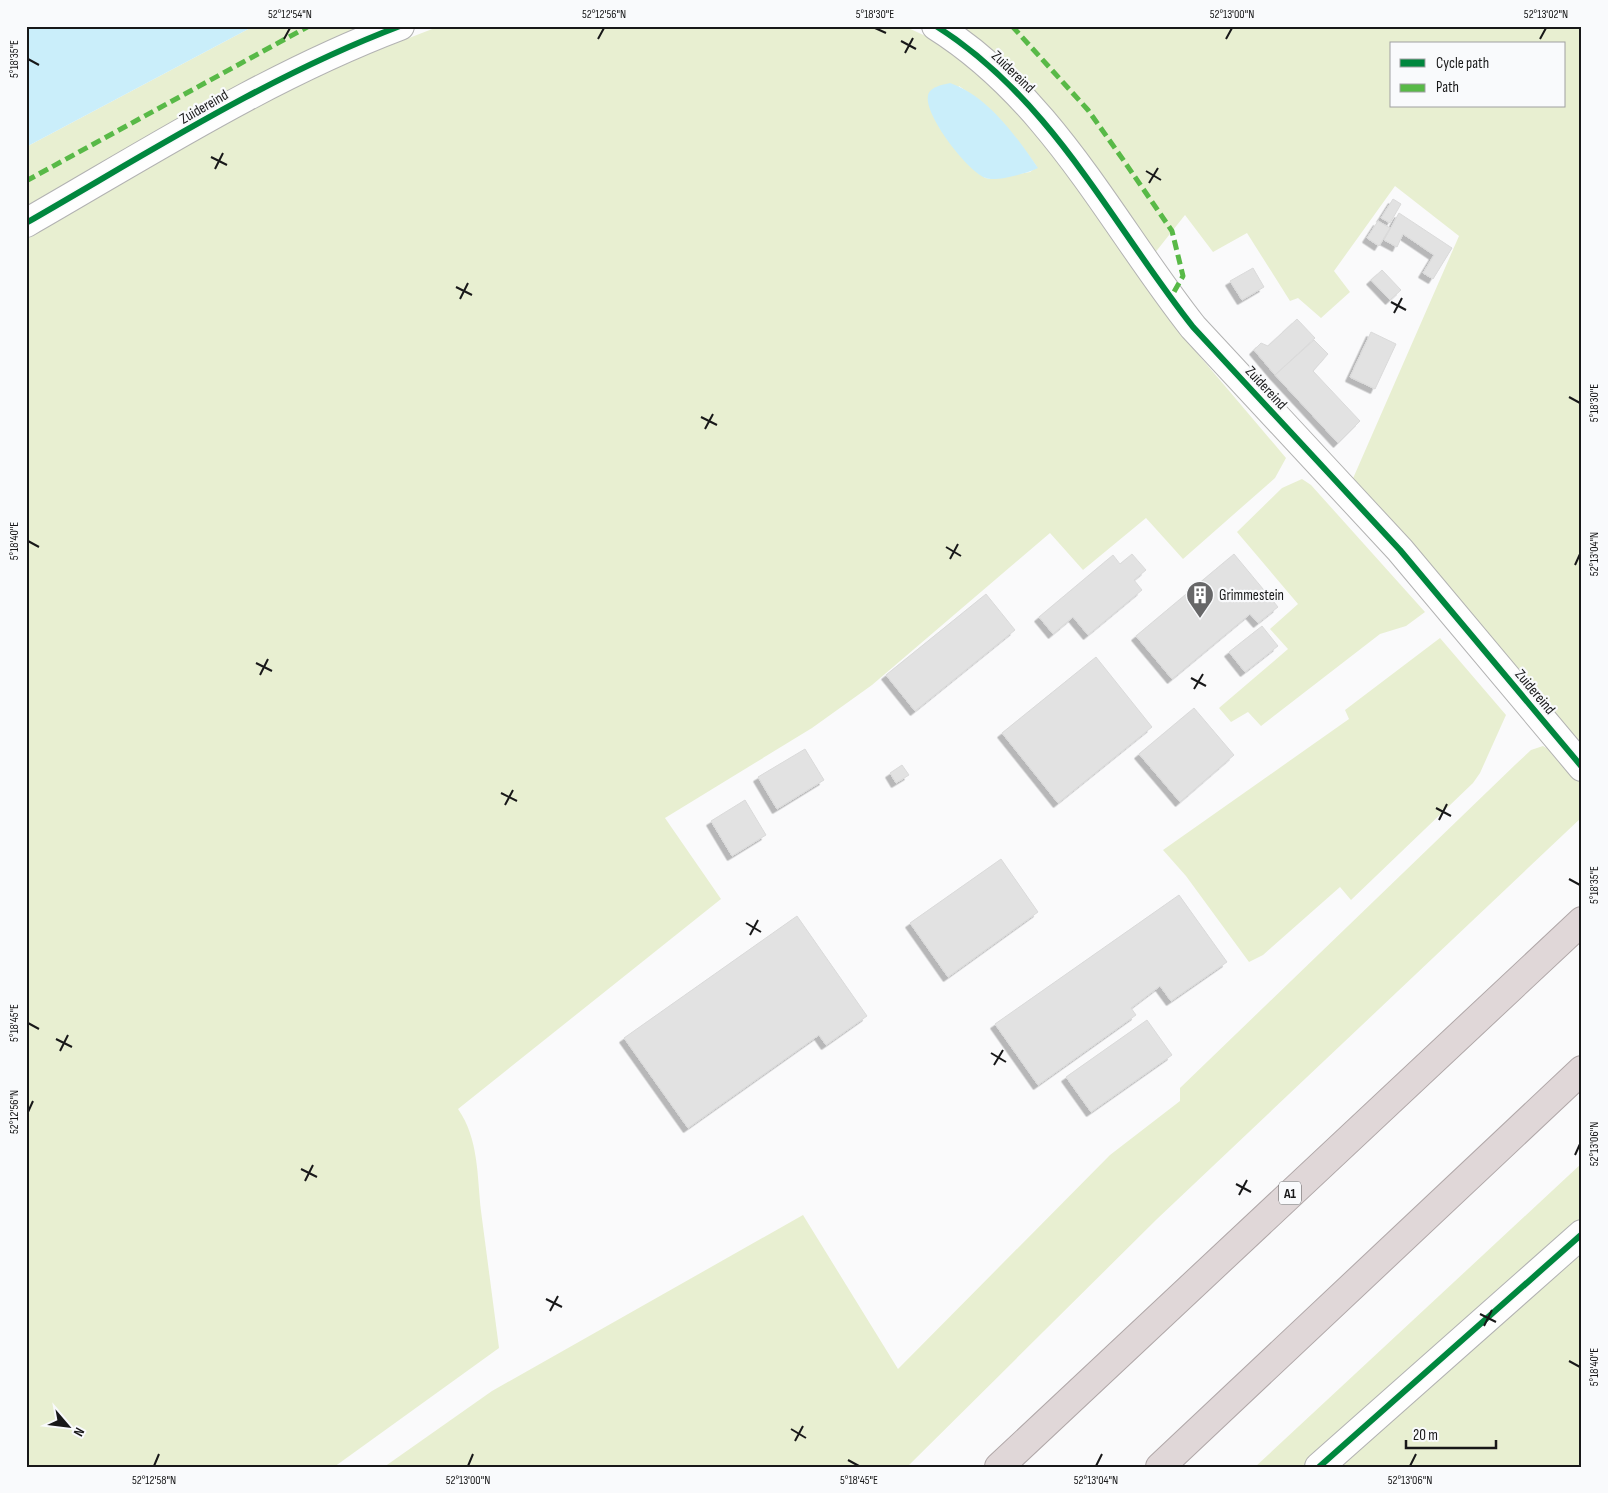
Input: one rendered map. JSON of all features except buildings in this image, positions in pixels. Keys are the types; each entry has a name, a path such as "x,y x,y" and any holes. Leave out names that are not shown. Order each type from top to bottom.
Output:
{"highway":[{"name":"A1","path":"998,1467 1582,921"},
{"path":"1160,1467 1582,1070"}],"street":[{"name":"Zuidereind","path":"26,223 266,86 338,51 400,26"},
{"name":"Zuidereind","path":"936,26 967,47 1023,98 1092,184 1170,298 1193,327 1400,550 1582,768"},
{"path":"1319,1467 1582,1234"}],"green space":[{"path":"254,26 372,26 26,212 26,147"},
{"path":"440,26 904,26 947,46 985,75 1048,143 1175,327 1286,458 1275,478 1183,559 1146,518 1083,570 1050,533 872,685 812,728 665,818 721,899 458,1109 470,1133 476,1158 499,1348 334,1467 26,1467 26,240 195,135 298,81","holes":["959,86 971,94 1002,123 1037,167 1030,172 992,179 985,178 967,162 939,127"]},
{"path":"957,26 1582,26 1582,746 1351,483 1459,236 1395,186 1334,271 1350,292 1321,318 1298,298 1290,301 1247,233 1213,252 1185,215 1154,254"},
{"path":"1302,479 1311,485 1425,612 1406,626 1380,634 1261,726 1248,712 1231,722 1219,708 1288,649 1270,629 1298,604 1237,532 1282,488"},
{"path":"1440,638 1506,715 1480,773 1473,783 1351,900 1340,887 1263,955 1249,962 1186,876 1163,850 1349,719 1345,710"},
{"path":"1543,746 1555,753 1582,783 1582,817 1157,1219 907,1467 384,1467 492,1391 803,1215 898,1369 1110,1155 1180,1101 1180,1088 1516,764 1531,750"},
{"path":"1582,1163 1582,1225 1309,1467 1255,1467"},
{"path":"1582,1243 1582,1467 1329,1467"}],"water":[{"path":"26,26 254,26 26,147"},
{"path":"950,83 977,97 989,107 1011,130 1038,168 997,179 986,178 978,174 949,142 940,129 929,105 928,96 931,90"}],"marked path":[{"path":"26,181 309,26"},
{"path":"1012,26 1088,110 1172,231 1183,276 1170,299"}],"cycle path":[{"path":"26,223 163,143 256,92 303,68 400,26"},
{"path":"936,26 977,56 1014,89 1047,126 1193,327 1400,550 1582,767"},
{"path":"1319,1467 1582,1234"}],"place":[{"name":"Grimmestein","path":"1200,619"}]}
